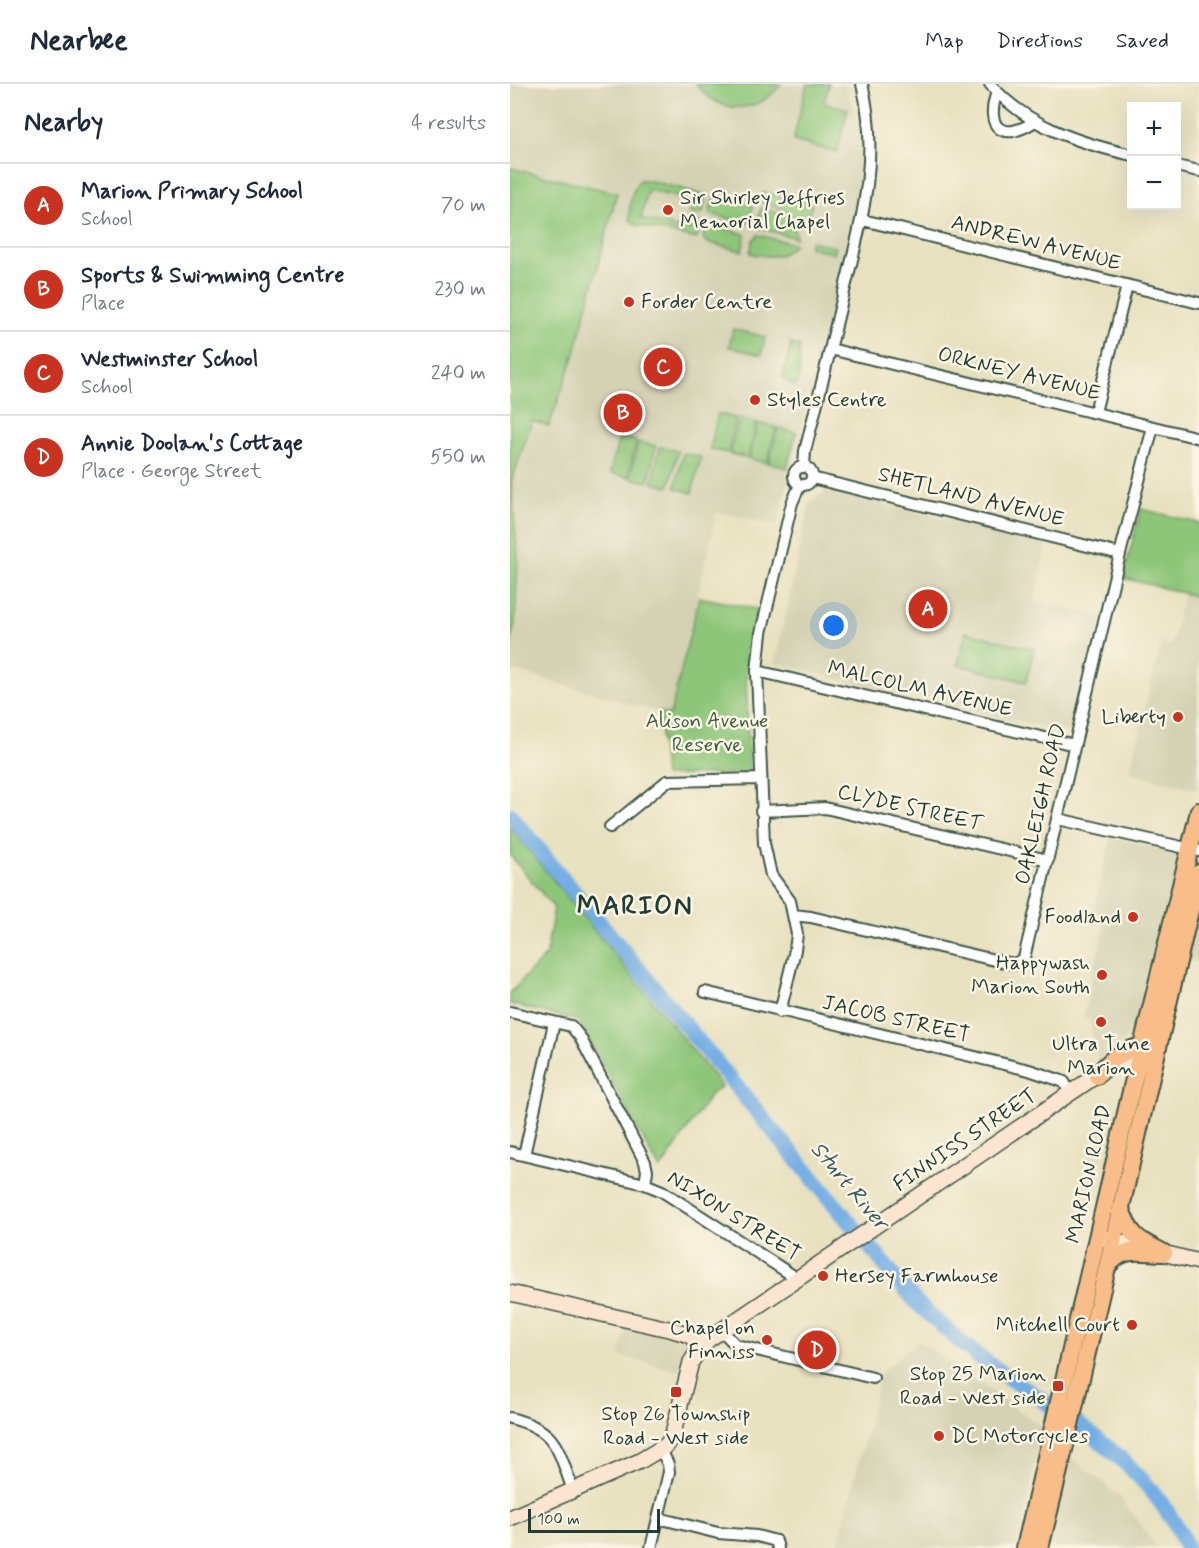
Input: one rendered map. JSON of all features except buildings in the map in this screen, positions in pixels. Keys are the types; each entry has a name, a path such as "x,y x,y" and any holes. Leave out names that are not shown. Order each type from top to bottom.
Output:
{"main road":[{"name":"MARION ROAD","path":"1025,1548 1054,1422 1072,1387 1108,1266 1106,1239 1120,1209 1144,1068 1142,1046 1194,850 1199,811"},
{"name":"MARION ROAD","path":"1040,1548 1067,1438 1072,1387 1144,1068 1199,873"},
{"path":"1097,1076 1114,1057 1142,1046"},
{"path":"1120,1209 1134,1237 1164,1253"},
{"path":"1108,1266 1122,1253 1164,1253"}],"street":[{"path":"804,466 805,451 863,220 870,163 862,84"},
{"path":"993,88 991,108 993,119 999,128 1010,132 1021,131 1035,121"},
{"path":"993,88 1035,121 1062,135 1099,148 1127,154"},
{"path":"1181,167 1199,171"},
{"name":"ANDREW AVENUE","path":"863,220 1127,286 1198,300"},
{"path":"1095,412 1127,286"},
{"name":"ORKNEY AVENUE","path":"831,349 1199,438"},
{"name":"OAKLEIGH ROAD","path":"793,915 811,917 1014,964 1024,958 1120,554 1153,427"},
{"path":"804,466 810,470 812,478 808,483 800,484 795,482 794,475 796,469 804,466"},
{"name":"SHETLAND AVENUE","path":"812,478 1120,554"},
{"path":"780,1011 797,934 790,901 771,875 764,843 757,671 761,633 792,503 800,484"},
{"name":"MALCOLM AVENUE","path":"757,671 1075,745"},
{"path":"610,827 667,781 760,779"},
{"name":"CLYDE STREET","path":"761,811 825,808 1048,860"},
{"path":"1058,819 1194,850"},
{"name":"JACOB STREET","path":"705,992 1053,1076 1064,1082 1071,1094"},
{"path":"510,1012 571,1026 580,1036 645,1162 647,1171 645,1184"},
{"path":"524,1155 554,1023"},
{"name":"FINNISS STREET","path":"661,1450 672,1437 691,1362 701,1347 721,1330 1113,1064 1128,1061 1144,1068"},
{"name":"NIXON STREET","path":"510,1152 645,1184 662,1191 798,1279"},
{"path":"1106,1239 1199,1262"},
{"path":"510,1293 673,1330 690,1335 701,1347"},
{"path":"721,1330 736,1345 873,1378"},
{"path":"510,1418 538,1426 552,1440 573,1490"},
{"path":"510,1518 661,1450 669,1472 651,1548"},
{"path":"658,1518 718,1533 757,1536 776,1541 778,1548"}],"shaded area":[{"path":"510,84 845,84 862,134 859,182 853,222 777,525 717,512 669,715 519,672 510,672"},
{"path":"826,490 1047,544 1035,601 1105,617 1075,734 775,663 810,501"},
{"path":"1184,593 1199,597 1198,790 1130,772 1161,642 1171,645"},
{"path":"1111,837 1177,853 1182,860 1140,1029 1098,1060 1089,1018 1083,1016 1105,924 1091,921"},
{"path":"1199,898 1199,963 1184,959"},
{"path":"627,1326 687,1341 679,1371 619,1356"},
{"path":"918,1340 1044,1428 1017,1548 837,1548 881,1373"},
{"path":"1068,1455 1119,1495 1157,1548 1047,1548"}],"green space":[{"path":"696,84 781,84 761,101 750,106 738,107 727,106 716,101"},
{"path":"807,84 829,84 824,103 848,109 837,152 793,141"},
{"path":"510,168 617,193 574,356 549,426 532,421 511,483 518,558 515,623 510,645"},
{"path":"640,180 691,191 680,198 648,190 641,219 672,226 671,233 636,225 630,220 631,199"},
{"path":"693,192 706,195 703,213 695,215 690,213 693,201 683,199"},
{"path":"763,192 812,204 809,215 799,226 782,210 760,202"},
{"path":"717,197 753,206 749,221 746,223 709,214 713,200"},
{"path":"761,208 774,211 789,220 796,238 759,228 757,224"},
{"path":"689,217 701,223 697,239 674,234 675,227 689,229 687,227"},
{"path":"706,225 744,234 742,251 706,242 703,237"},
{"path":"758,235 794,244 779,255 750,253 753,240"},
{"path":"811,241 835,247 834,253 809,247"},
{"path":"733,329 765,337 761,355 729,347"},
{"path":"791,344 800,347 798,378 795,387 783,378"},
{"path":"718,414 736,418 728,453 710,449"},
{"path":"739,418 756,422 748,458 730,454"},
{"path":"758,423 776,427 767,463 750,459"},
{"path":"778,428 796,432 787,468 769,463"},
{"path":"619,437 636,441 628,477 610,473"},
{"path":"638,442 656,446 648,482 630,478"},
{"path":"660,447 678,451 669,487 652,483"},
{"path":"683,453 701,457 692,493 675,488"},
{"path":"1141,509 1199,523 1199,597 1123,578"},
{"name":"Alison Avenue Reserve","path":"699,597 757,609 746,672 749,773 664,776 659,712 670,715"},
{"path":"966,632 1034,649 1026,682 958,665"},
{"path":"510,827 722,1086 711,1094 660,1170 579,1021 510,1004 510,993 546,955 554,908 510,855"}],"waterway":[{"name":"Sturt River","path":"510,815 916,1302 973,1352 1070,1419 1125,1463 1149,1488 1170,1516 1187,1548"}],"place":[{"name":"Sir Shirley Jeffries Memorial Chapel","path":"668,210"},
{"name":"Forder Centre","path":"629,302"},
{"name":"Westminster School","path":"663,367"},
{"name":"Styles Centre","path":"755,400"},
{"name":"Sports & Swimming Centre","path":"623,413"},
{"name":"Marion Primary School","path":"928,609"},
{"name":"Liberty","path":"1178,717"},
{"name":"Foodland","path":"1133,917"},
{"name":"Happywash Marion South","path":"1102,975"},
{"name":"Ultra Tune Marion","path":"1101,1022"},
{"name":"Hersey Farmhouse","path":"823,1276"},
{"name":"Mitchell Court","path":"1132,1325"},
{"name":"Chapel on Finniss","path":"767,1340"},
{"name":"Annie Doolan's Cottage","path":"817,1350"},
{"name":"Stop 25 Marion Road - West side","path":"1058,1386"},
{"name":"Stop 26 Township Road - West side","path":"676,1392"},
{"name":"DC Motorcycles","path":"939,1436"}],"district":[{"name":"MARION","path":"635,906"}]}
